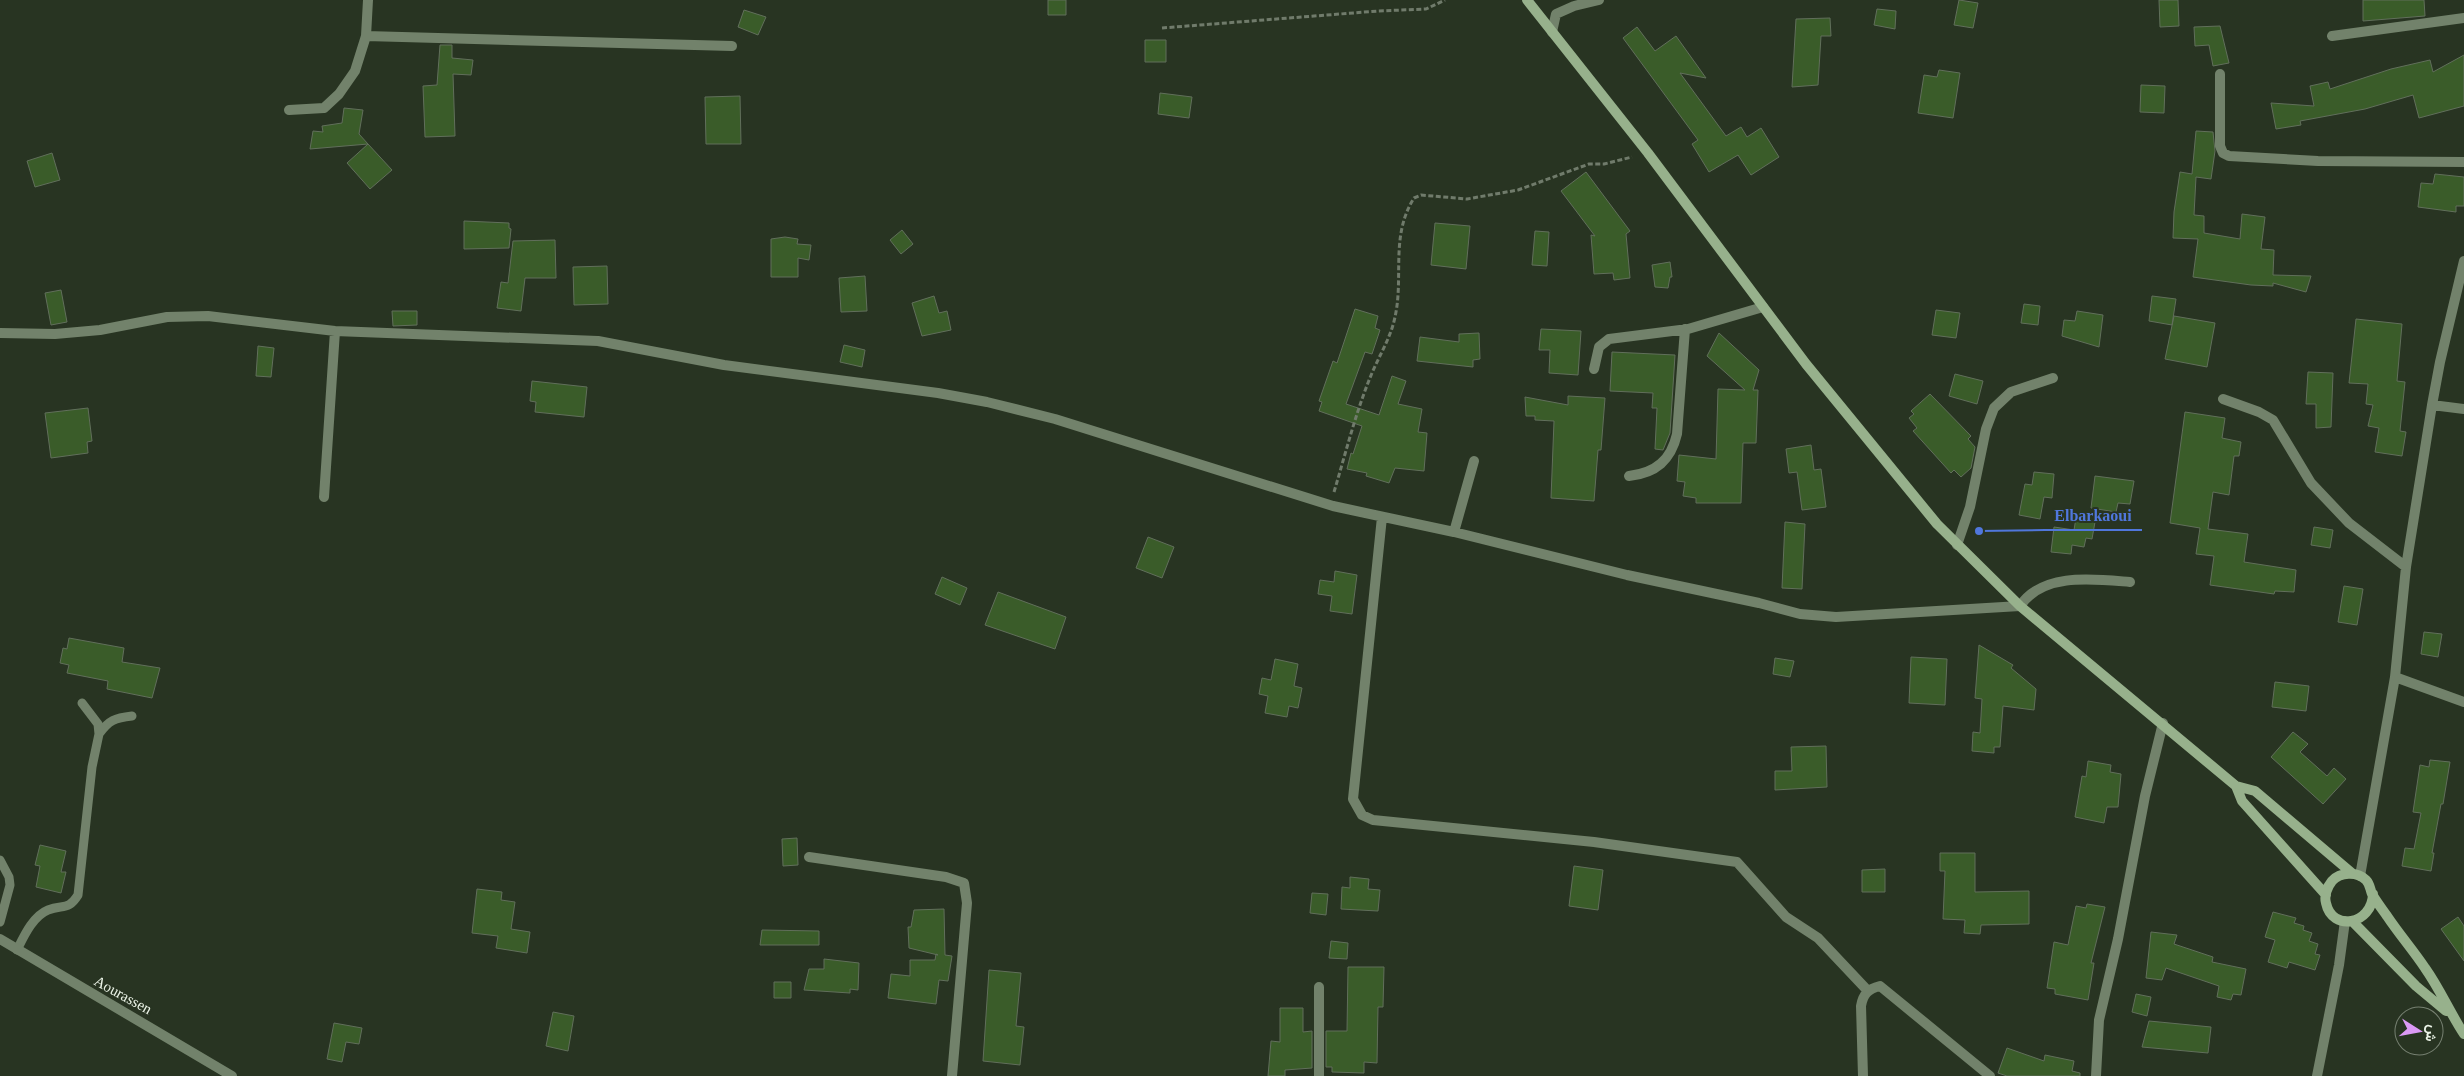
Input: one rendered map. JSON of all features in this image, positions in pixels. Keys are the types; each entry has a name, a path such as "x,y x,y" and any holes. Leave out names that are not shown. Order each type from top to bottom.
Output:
{"main road":[{"path":"1527,0 1648,153 1763,307 1907,490 1957,545 2020,606 2236,786 2255,791 2366,881 2426,970 2464,1034"},
{"path":"2236,786 2242,801 2326,896"},
{"path":"2357,875 2345,874 2332,881 2326,896 2326,903 2333,915 2349,921 2416,986 2451,1015"},
{"path":"2349,921 2366,914 2370,908 2373,894"}],"street":[{"path":"289,110 324,108 339,94 355,71 366,36 368,0"},
{"path":"1552,32 1556,14 1574,6 1599,0"},
{"path":"2332,36 2464,18"},
{"path":"366,36 732,46"},
{"path":"2220,74 2220,146 2223,153 2229,156 2318,161 2464,162"},
{"path":"2357,875 2395,677 2406,567 2432,406 2440,362 2460,302 2464,261"},
{"path":"1594,369 1599,347 1609,339 1685,329 1763,307"},
{"path":"0,334 55,334 100,330 167,316 208,316 335,331 598,341 724,364 938,393 987,402 1055,419 1333,506 1454,532 1627,575 1759,603 1800,614 1836,617 2020,606 2028,594 2058,583 2099,579 2130,582"},
{"path":"1629,476 1653,470 1662,464 1673,448 1677,434 1685,329"},
{"path":"324,497 335,331"},
{"path":"1957,545 1970,507 1986,429 1994,408 2011,392 2053,378"},
{"path":"2223,399 2259,412 2274,420 2311,483 2348,523 2406,567"},
{"path":"2432,406 2464,409"},
{"path":"1454,532 1474,461"},
{"path":"1382,516 1353,799 1362,815 1373,820 1594,842 1737,862 1786,917 1818,938 1868,991"},
{"path":"2395,677 2464,702"},
{"path":"2096,1076 2099,1020 2118,939 2144,796 2162,724"},
{"path":"809,857 946,877 964,883 967,903 952,1076"},
{"path":"2317,1076 2349,921"},
{"name":"Aourassen","path":"0,939 232,1076"},
{"path":"1863,1076 1860,1006 1863,997 1868,991 1880,986 1885,988 1990,1076"},
{"path":"1319,987 1319,1076"}],"lane":[{"path":"17,950 36,919 48,910 68,907 78,896 92,767 98,734 98,724 82,703"},
{"path":"98,734 107,722 114,718 132,716"},
{"path":"0,860 9,877 10,885 0,922"}],"path":[{"path":"1162,28 1426,9 1445,0"},
{"path":"1333,506 1332,496 1348,444 1372,374 1395,318 1399,299 1397,259 1404,222 1414,198 1421,195 1467,199 1518,190 1590,164 1604,164 1648,153"}],"building":[{"path":"1048,0 1066,0 1066,15 1048,15"},
{"path":"1959,0 1978,3 1973,28 1954,25"},
{"path":"2159,0 2178,0 2179,26 2160,27"},
{"path":"2363,0 2424,0 2425,16 2363,21"},
{"path":"1877,9 1896,11 1895,29 1874,25"},
{"path":"744,10 766,17 758,35 738,27"},
{"path":"1830,18 1831,36 1821,36 1818,85 1792,87 1796,19"},
{"path":"2220,26 2229,63 2213,66 2209,45 2195,46 2194,27"},
{"path":"1637,27 1655,51 1676,36 1706,78 1680,73 1726,136 1741,127 1747,137 1761,128 1779,157 1751,175 1738,155 1709,172 1692,144 1698,140 1623,38"},
{"path":"1145,40 1166,40 1166,62 1145,62"},
{"path":"440,45 452,45 452,58 473,60 471,75 453,74 455,136 425,137 423,86 437,85"},
{"path":"2464,55 2464,106 2419,118 2413,95 2365,109 2300,121 2301,125 2276,129 2271,103 2314,106 2310,86 2328,82 2330,89 2391,69 2430,60 2433,72"},
{"path":"1939,70 1960,73 1953,118 1918,113 1924,75 1937,77"},
{"path":"2141,85 2165,86 2164,113 2140,112"},
{"path":"1160,93 1192,97 1189,118 1158,114"},
{"path":"740,96 741,144 706,144 705,97"},
{"path":"344,108 363,110 359,134 368,144 310,149 313,131 323,132 322,126 342,123"},
{"path":"2196,131 2213,132 2215,151 2211,179 2196,177 2194,215 2204,216 2204,233 2240,239 2242,214 2265,217 2261,249 2274,250 2273,275 2311,276 2306,292 2273,283 2273,286 2251,285 2193,277 2198,239 2173,238 2174,212 2180,172 2192,174"},
{"path":"368,144 392,170 370,189 347,163"},
{"path":"52,153 60,180 35,187 27,161"},
{"path":"1586,172 1630,231 1626,234 1630,278 1614,280 1613,273 1594,274 1591,235 1595,236 1561,191"},
{"path":"2435,174 2464,177 2464,206 2456,206 2456,212 2418,207 2421,183 2433,184"},
{"path":"464,221 509,223 509,228 511,229 509,248 464,249"},
{"path":"1435,223 1470,226 1466,269 1431,265"},
{"path":"902,230 913,244 901,254 890,240"},
{"path":"1535,231 1549,232 1547,266 1532,265"},
{"path":"785,237 798,239 797,244 811,245 809,260 798,258 798,277 771,277 771,239"},
{"path":"555,240 556,278 525,278 521,311 497,308 501,282 508,283 513,241"},
{"path":"1670,262 1672,277 1670,277 1668,288 1655,287 1652,265"},
{"path":"607,266 608,304 574,305 573,267"},
{"path":"865,276 867,311 841,312 839,278"},
{"path":"61,290 67,322 51,325 45,293"},
{"path":"934,296 939,313 947,311 951,330 922,336 912,303"},
{"path":"2152,296 2176,299 2172,325 2149,321"},
{"path":"2024,304 2040,306 2038,325 2021,323"},
{"path":"1355,309 1378,316 1375,328 1380,330 1372,354 1365,352 1346,404 1379,415 1392,376 1406,381 1398,404 1422,409 1418,432 1427,433 1424,471 1395,468 1389,483 1366,476 1367,473 1347,469 1362,426 1319,411 1322,402 1319,401 1333,361 1337,363"},
{"path":"1936,310 1960,313 1956,338 1932,335"},
{"path":"392,311 417,311 417,325 393,326"},
{"path":"2077,311 2103,315 2099,347 2062,336 2064,320 2075,321"},
{"path":"2174,316 2215,323 2207,367 2165,359"},
{"path":"2356,319 2402,324 2397,381 2405,382 2400,431 2406,432 2402,456 2375,452 2379,428 2368,426 2373,405 2366,404 2368,384 2349,383"},
{"path":"1541,329 1581,331 1578,375 1549,373 1550,350 1539,350"},
{"path":"1479,333 1480,359 1473,360 1473,367 1417,361 1420,337 1459,342 1459,334"},
{"path":"1719,333 1759,370 1753,390 1758,390 1756,443 1743,443 1741,503 1696,503 1696,498 1683,496 1685,482 1677,481 1679,455 1716,459 1718,389 1745,390 1707,356"},
{"path":"844,345 865,350 862,367 840,362"},
{"path":"258,346 274,348 271,377 256,376"},
{"path":"1612,352 1675,355 1670,433 1663,450 1655,449 1657,408 1652,408 1653,393 1610,391"},
{"path":"2308,372 2333,373 2331,427 2316,428 2316,404 2306,404"},
{"path":"1955,374 1983,381 1977,404 1949,396"},
{"path":"532,381 587,387 584,417 535,412 536,402 530,401"},
{"path":"1930,394 1971,436 1968,439 1975,447 1971,468 1961,477 1954,470 1951,473 1913,431 1917,428 1909,418 1914,414 1911,411"},
{"path":"1568,396 1605,398 1601,450 1598,450 1594,501 1551,498 1554,421 1535,420 1535,416 1526,416 1525,397 1568,405"},
{"path":"88,408 92,441 87,442 88,453 51,458 45,413"},
{"path":"2185,412 2225,418 2222,438 2241,442 2239,456 2234,456 2229,495 2213,492 2208,529 2248,534 2244,562 2296,570 2294,592 2275,591 2274,594 2210,585 2214,556 2196,554 2200,528 2170,523"},
{"path":"1811,445 1814,470 1821,469 1826,507 1802,510 1797,472 1789,473 1786,449"},
{"path":"2034,472 2054,474 2052,498 2044,497 2040,519 2019,515 2025,484 2032,485"},
{"path":"2095,476 2134,481 2130,504 2118,503 2116,512 2091,508"},
{"path":"2076,518 2095,522 2092,539 2086,538 2084,547 2072,545 2071,554 2051,552 2054,527 2074,530"},
{"path":"1785,522 1805,524 1802,589 1782,588"},
{"path":"2314,527 2333,530 2330,548 2311,545"},
{"path":"1148,537 1174,547 1162,578 1136,568"},
{"path":"1335,571 1357,575 1352,614 1330,611 1332,596 1318,594 1320,580 1334,582"},
{"path":"942,577 967,588 960,605 935,594"},
{"path":"2344,586 2363,589 2357,625 2338,622"},
{"path":"998,592 1066,617 1055,649 985,625"},
{"path":"2424,632 2442,634 2438,657 2421,654"},
{"path":"69,638 124,648 122,662 160,668 152,698 107,689 108,681 67,673 69,665 60,663 63,648 67,649"},
{"path":"1979,645 2013,665 2011,668 2036,689 2034,710 2003,706 2000,747 1994,747 1994,753 1972,751 1973,732 1980,733 1982,699 1975,698"},
{"path":"1911,657 1947,659 1945,705 1909,703"},
{"path":"1775,658 1794,661 1790,677 1773,674"},
{"path":"1275,659 1298,664 1294,686 1302,688 1298,708 1289,706 1287,717 1265,713 1268,696 1259,694 1262,678 1271,680"},
{"path":"2275,682 2309,686 2306,711 2272,707"},
{"path":"2293,732 2308,744 2300,752 2327,776 2334,768 2346,779 2323,804 2271,757"},
{"path":"1826,746 1827,787 1775,790 1775,771 1792,771 1791,747"},
{"path":"2430,760 2450,762 2432,853 2434,853 2431,871 2402,866 2405,848 2414,849 2421,813 2413,812 2420,765 2429,767"},
{"path":"2088,761 2111,765 2110,772 2121,774 2118,807 2107,807 2104,823 2075,817 2082,776 2086,777"},
{"path":"797,838 798,865 783,866 782,839"},
{"path":"40,845 66,851 61,872 66,872 61,893 36,887 40,866 35,865"},
{"path":"1940,853 1975,853 1975,892 2029,891 2029,924 1981,925 1980,934 1964,933 1965,920 1943,919 1945,871 1940,871"},
{"path":"1574,866 1603,870 1598,910 1569,906"},
{"path":"1885,869 1885,892 1862,892 1862,870"},
{"path":"1350,877 1369,879 1368,889 1380,890 1378,911 1341,909 1342,887 1350,888"},
{"path":"477,889 502,892 501,900 515,902 511,929 530,932 527,953 496,948 498,936 472,933"},
{"path":"1312,893 1328,894 1326,915 1310,913"},
{"path":"2087,904 2105,907 2091,963 2094,963 2088,1000 2055,994 2055,989 2047,988 2054,942 2068,945 2076,906 2086,908"},
{"path":"944,909 945,955 952,956 948,981 939,980 936,1004 888,998 891,974 910,976 910,960 935,960 936,954 909,948 908,927 911,927 914,910"},
{"path":"2273,912 2296,918 2294,923 2304,926 2303,930 2312,933 2309,941 2318,944 2315,954 2320,955 2315,970 2289,962 2287,968 2268,962 2275,940 2265,937"},
{"path":"2458,917 2464,926 2464,961 2441,929"},
{"path":"762,930 819,931 819,945 760,945"},
{"path":"2151,932 2177,935 2174,944 2213,957 2212,962 2246,969 2241,995 2233,994 2231,1000 2217,997 2219,986 2166,968 2162,980 2146,978"},
{"path":"1331,941 1348,943 1347,959 1329,958"},
{"path":"824,959 859,963 858,990 850,989 850,993 804,990 809,969 824,969"},
{"path":"1348,967 1384,967 1383,1007 1378,1007 1377,1063 1364,1062 1364,1073 1332,1072 1332,1067 1326,1067 1326,1031 1347,1031"},
{"path":"989,970 1021,973 1016,1026 1024,1027 1020,1065 983,1061"},
{"path":"774,982 791,982 791,998 774,998"},
{"path":"2136,994 2151,997 2147,1016 2132,1012"},
{"path":"1280,1008 1303,1008 1303,1032 1312,1031 1312,1068 1285,1070 1285,1076 1268,1076 1271,1041 1280,1042"},
{"path":"553,1012 574,1016 568,1051 546,1046"},
{"path":"2149,1021 2211,1027 2208,1053 2142,1047"},
{"path":"334,1023 362,1028 359,1044 346,1042 342,1062 327,1059"},
{"path":"2007,1048 2044,1061 2045,1055 2074,1061 2072,1071 2080,1073 2080,1076 2007,1076 1998,1073"}],"place":[{"name":"Elbarkaoui","path":"1979,531"}]}
